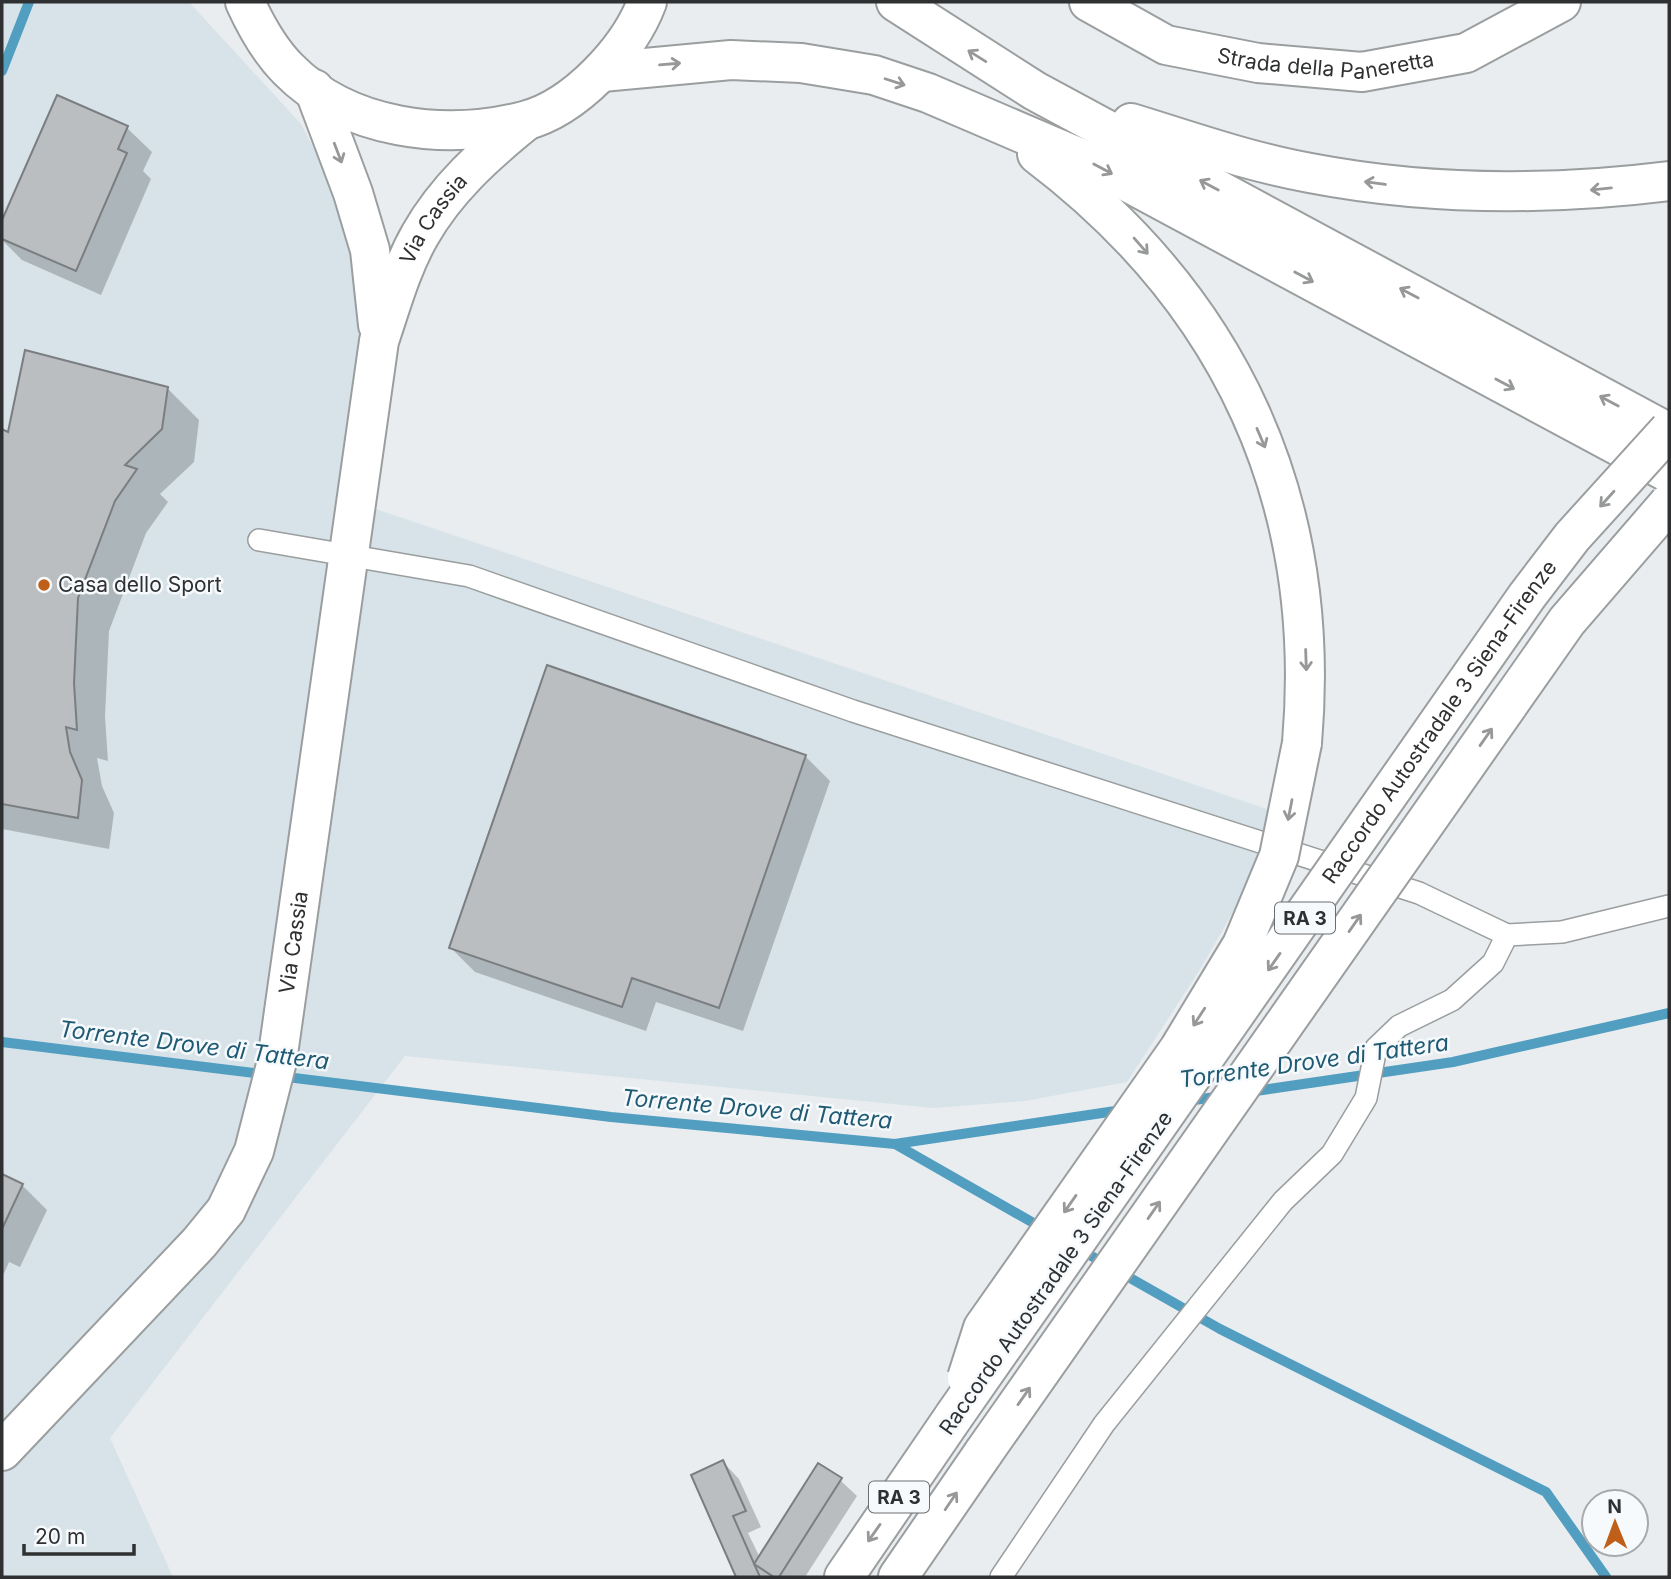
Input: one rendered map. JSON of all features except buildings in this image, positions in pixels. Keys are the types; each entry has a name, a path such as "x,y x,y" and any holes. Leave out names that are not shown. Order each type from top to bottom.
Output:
{"main road":[{"name":"Via Cassia","path":"227,2 251,15 288,69 314,89 346,107 387,124 451,132 526,121"},
{"name":"Via Cassia","path":"2,1451 199,1243 237,1192 254,1151 277,1061 379,341 402,272 419,236 441,202 489,150 526,121 566,100 602,72 639,22 647,2"},
{"path":"896,2 1035,91 1669,432"},
{"name":"Strada della Paneretta","path":"1089,2 1166,45 1258,63 1362,72 1466,53 1561,2"},
{"path":"602,72 731,60 826,66 898,82 1053,144 1669,473"},
{"name":"Via Cassia","path":"314,89 353,193 370,250 379,341"},
{"path":"1035,91 1233,154 1309,173 1376,183 1470,192 1524,193 1568,192 1669,181"},
{"path":"954,1416 983,1328 1179,1049 1242,945 1279,856 1302,743 1307,684 1304,614 1298,565 1275,472 1238,383 1199,320 1130,233 1068,178 996,123"},
{"name":"Raccordo Autostradale 3 Siena-Firenze","path":"844,1577 1527,596 1572,537 1669,432"},
{"name":"Raccordo Autostradale 3 Siena-Firenze","path":"898,1577 1567,621 1669,503"}],"lane":[{"path":"259,540 348,558 418,565 486,581 853,711 1419,893 1507,935 1562,932 1669,906"},
{"path":"1001,1577 1104,1424 1283,1201 1332,1154 1366,1098 1376,1048 1399,1026 1452,1000 1493,963 1507,935"}],"shaded area":[{"path":"2,2 189,2 301,124 347,212 364,301 343,498 1273,811 1244,893 1199,971 1127,1082 1025,1101 934,1108 405,1056 110,1438 173,1577 2,1577"}],"waterway":[{"path":"2,71 29,2"},
{"name":"Torrente Drove di Tattera","path":"1249,1092 1453,1062 1669,1013"},
{"name":"Torrente Drove di Tattera","path":"2,1042 611,1117 895,1144 1122,1110"},
{"name":"Torrente Drove di Tattera","path":"1187,1101 1223,1096"},
{"path":"895,1144 1044,1229"},
{"path":"1079,1249 1220,1329 1546,1492 1606,1577"}],"place":[{"name":"Casa dello Sport","path":"44,585"}]}
